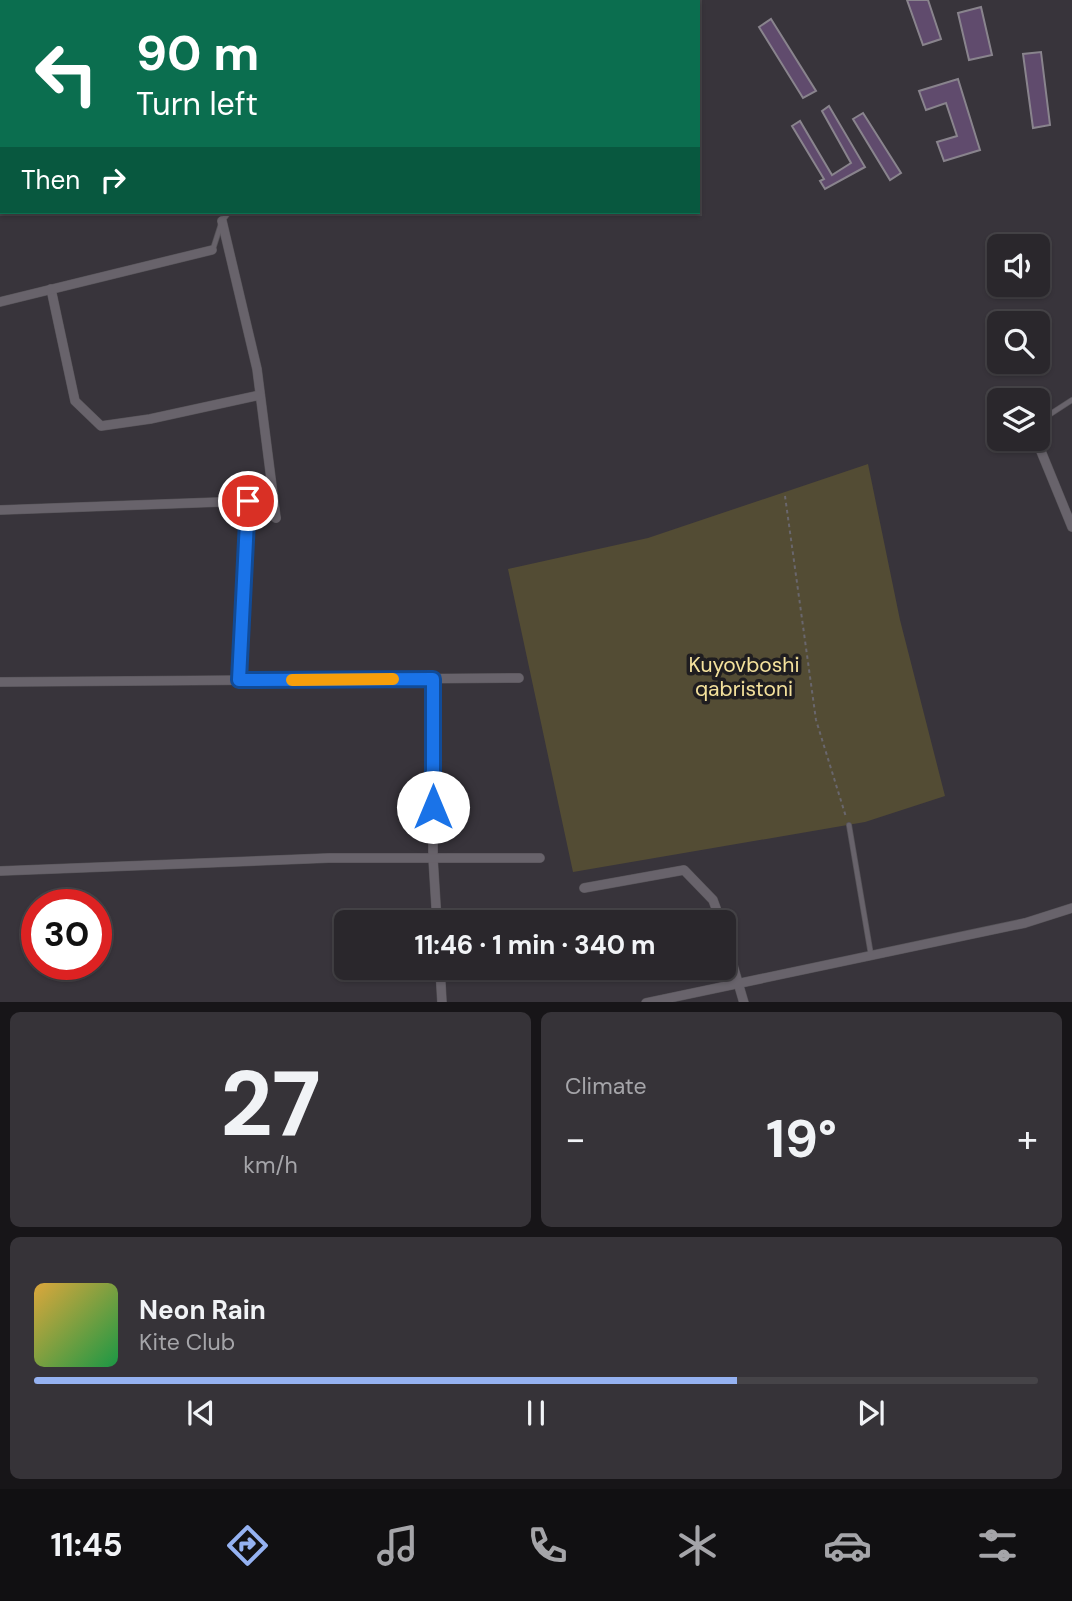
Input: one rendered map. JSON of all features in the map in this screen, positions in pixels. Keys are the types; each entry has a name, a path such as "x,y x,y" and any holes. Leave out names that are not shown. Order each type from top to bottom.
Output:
{"street":[{"path":"0,510 248,501 276,518 257,369 222,221"},
{"path":"0,302 212,250"},
{"path":"51,289 75,401 101,426 150,419 260,395"},
{"path":"1041,451 1072,527"},
{"path":"239,680 248,501"},
{"path":"0,682 519,678"},
{"path":"433,679 433,858 436,910"},
{"path":"0,871 329,858 540,858"},
{"path":"584,888 684,870 713,900 716,910"},
{"path":"650,1002 1026,923 1072,908"},
{"path":"736,970 744,1002"},
{"path":"441,980 442,1002"}],"lane":[{"path":"212,250 222,221 227,214"},
{"path":"1050,414 1072,400"},
{"path":"849,825 871,955"}],"path":[{"path":"785,496 816,720 849,825"}],"green space":[{"name":"Kuyovboshi qabristoni","path":"868,464 900,620 945,796 865,822 573,872 508,569 648,538"}],"building":[{"path":"907,0 928,0 941,39 923,45"},
{"path":"981,7 992,55 969,60 958,13"},
{"path":"771,19 816,91 803,98 759,27"},
{"path":"1041,52 1050,125 1033,128 1023,54"},
{"path":"958,79 980,150 944,161 937,142 957,136 946,103 926,110 919,91"},
{"path":"829,106 865,167 825,189 820,181 824,179 792,126 800,121 832,175 851,163 822,111"},
{"path":"863,113 901,173 890,180 853,119"}],"slow traffic":[{"path":"292,680 393,679"}],"route":[{"path":"248,501 239,680 433,679 433,807"}]}
